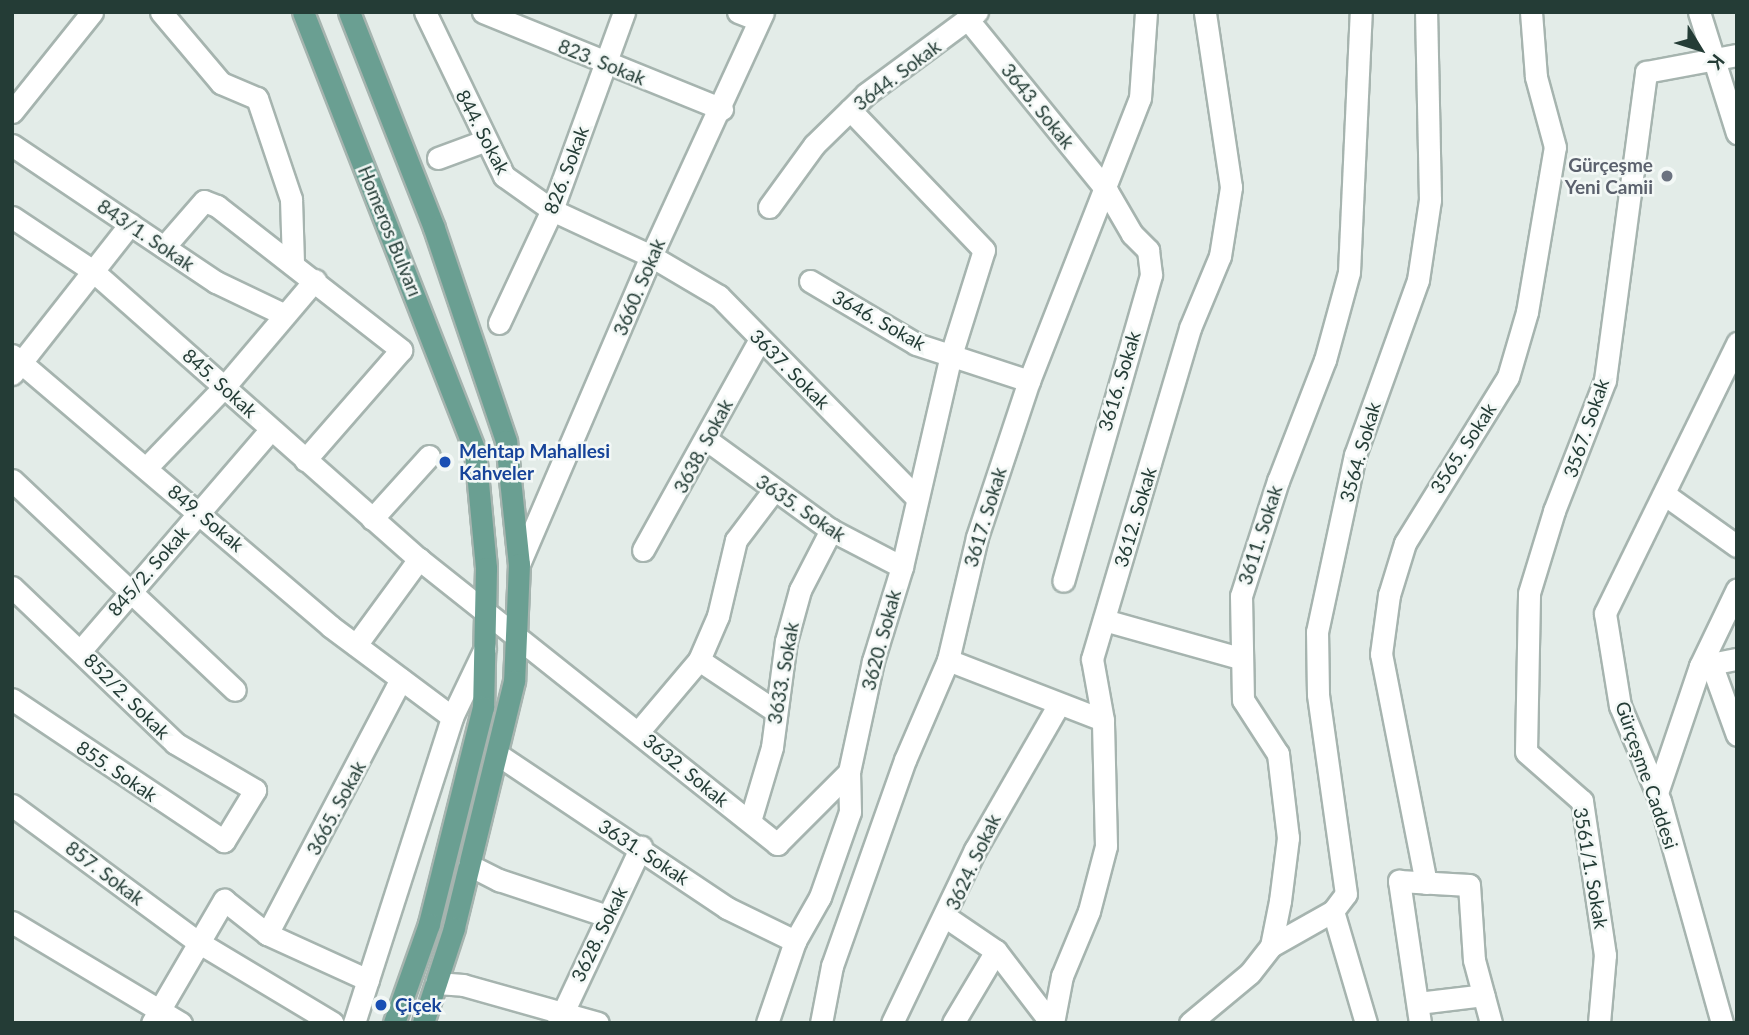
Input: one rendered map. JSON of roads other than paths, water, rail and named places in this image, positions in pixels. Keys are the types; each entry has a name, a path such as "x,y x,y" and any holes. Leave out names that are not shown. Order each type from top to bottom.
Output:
{"main road":[{"name":"Homeros Bulvarı","path":"303,12 475,451 486,613 482,707 429,924 394,1023"},
{"name":"Homeros Bulvarı","path":"349,12 434,229 506,441 519,564 514,681 469,864 423,1023"}],"street":[{"path":"161,12 221,83 257,98 291,199 293,263"},
{"name":"844. Sokak","path":"425,12 484,141 504,176 552,210 652,256"},
{"name":"823. Sokak","path":"483,12 722,109"},
{"name":"826. Sokak","path":"499,323 552,210 624,12"},
{"path":"738,12 761,16"},
{"name":"3617. Sokak","path":"821,1023 832,966 905,760 948,660 977,537 1029,381 1107,191 1140,98 1146,12"},
{"name":"3612. Sokak","path":"1052,1023 1062,976 1089,911 1106,846 1103,720 1092,659 1190,328 1220,256 1231,187 1205,12"},
{"name":"3611. Sokak","path":"1190,1023 1251,973 1271,946 1287,838 1278,754 1242,700 1239,658 1241,596 1278,481 1325,360 1349,272 1361,12"},
{"name":"3564. Sokak","path":"1366,1023 1339,903 1318,694 1317,632 1355,455 1418,281 1430,200 1426,12"},
{"name":"3565. Sokak","path":"1426,883 1381,654 1389,595 1405,543 1508,377 1527,312 1555,147 1536,77 1531,12"},
{"path":"1699,12 1737,133"},
{"path":"15,104 80,16"},
{"name":"3660. Sokak","path":"519,564 652,256 722,109 761,16"},
{"name":"3643. Sokak","path":"973,17 1107,191"},
{"name":"3644. Sokak","path":"769,207 814,145 850,110 973,17"},
{"path":"1712,60 1737,55"},
{"name":"3567. Sokak","path":"1530,695 1530,593 1554,511 1605,380 1646,72 1712,60"},
{"name":"3620. Sokak","path":"767,1023 795,941 820,897 850,812 849,772 873,661 902,567 951,355 984,250 850,110"},
{"path":"438,158 484,141"},
{"name":"843/1. Sokak","path":"12,145 216,282 285,315"},
{"name":"3616. Sokak","path":"1063,581 1151,275 1148,250 1107,191"},
{"path":"164,247 204,201 218,205 401,350 305,460"},
{"name":"845. Sokak","path":"12,216 93,271 372,519 486,613"},
{"path":"15,364 130,224"},
{"name":"3637. Sokak","path":"652,256 719,296 917,498"},
{"path":"146,468 225,386 315,280"},
{"name":"3646. Sokak","path":"810,281 916,344 1029,381"},
{"name":"3638. Sokak","path":"643,550 707,440 760,339"},
{"name":"Gürçeşme Caddesi","path":"1722,1023 1657,793 1620,706 1605,613 1737,343"},
{"name":"849. Sokak","path":"15,364 200,512 356,645 401,679"},
{"name":"845/2. Sokak","path":"81,650 271,429"},
{"name":"3635. Sokak","path":"707,440 773,491 831,530 902,567"},
{"path":"372,519 429,456"},
{"path":"12,480 235,690"},
{"path":"639,731 699,660 719,616 736,540 773,491"},
{"path":"1664,494 1737,546"},
{"name":"3633. Sokak","path":"750,821 772,747 786,641 800,590 831,530"},
{"path":"356,645 419,559"},
{"path":"1657,793 1737,589"},
{"name":"852/2. Sokak","path":"14,593 81,650 175,743 255,790 224,841"},
{"name":"3632. Sokak","path":"486,613 516,632 777,844 849,772"},
{"path":"1104,620 1239,658"},
{"path":"354,1023 452,717 486,646"},
{"path":"1706,666 1737,659"},
{"path":"699,660 775,710"},
{"path":"948,660 1103,720"},
{"path":"1706,666 1737,735"},
{"path":"401,679 452,717"},
{"name":"3665. Sokak","path":"267,934 401,679"},
{"name":"3561/1. Sokak","path":"1530,695 1526,752 1582,801 1605,955 1599,1023"},
{"name":"855. Sokak","path":"12,699 224,841"},
{"name":"3624. Sokak","path":"892,1023 946,917 975,850 1059,704"},
{"name":"3631. Sokak","path":"497,754 534,783 641,847 727,908 795,941"},
{"name":"857. Sokak","path":"12,805 198,942 333,1023"},
{"name":"3628. Sokak","path":"560,1016 641,847"},
{"path":"469,864 499,880 607,916"},
{"path":"1484,995 1419,1013 1399,881 1469,885 1474,960 1484,995 1490,1023"},
{"path":"155,1016 224,900 267,934 368,980"},
{"path":"1271,946 1339,903"},
{"path":"946,917 996,951 1052,1023"},
{"path":"12,922 155,1016 181,1023"},
{"path":"953,1023 996,951"},
{"path":"436,983 560,1016 598,1023"}],"place":[{"name":"Gürçeşme Yeni Camii","path":"1667,176"},
{"name":"Mehtap Mahallesi Kahveler","path":"445,462"},
{"name":"Çiçek","path":"381,1005"}]}
